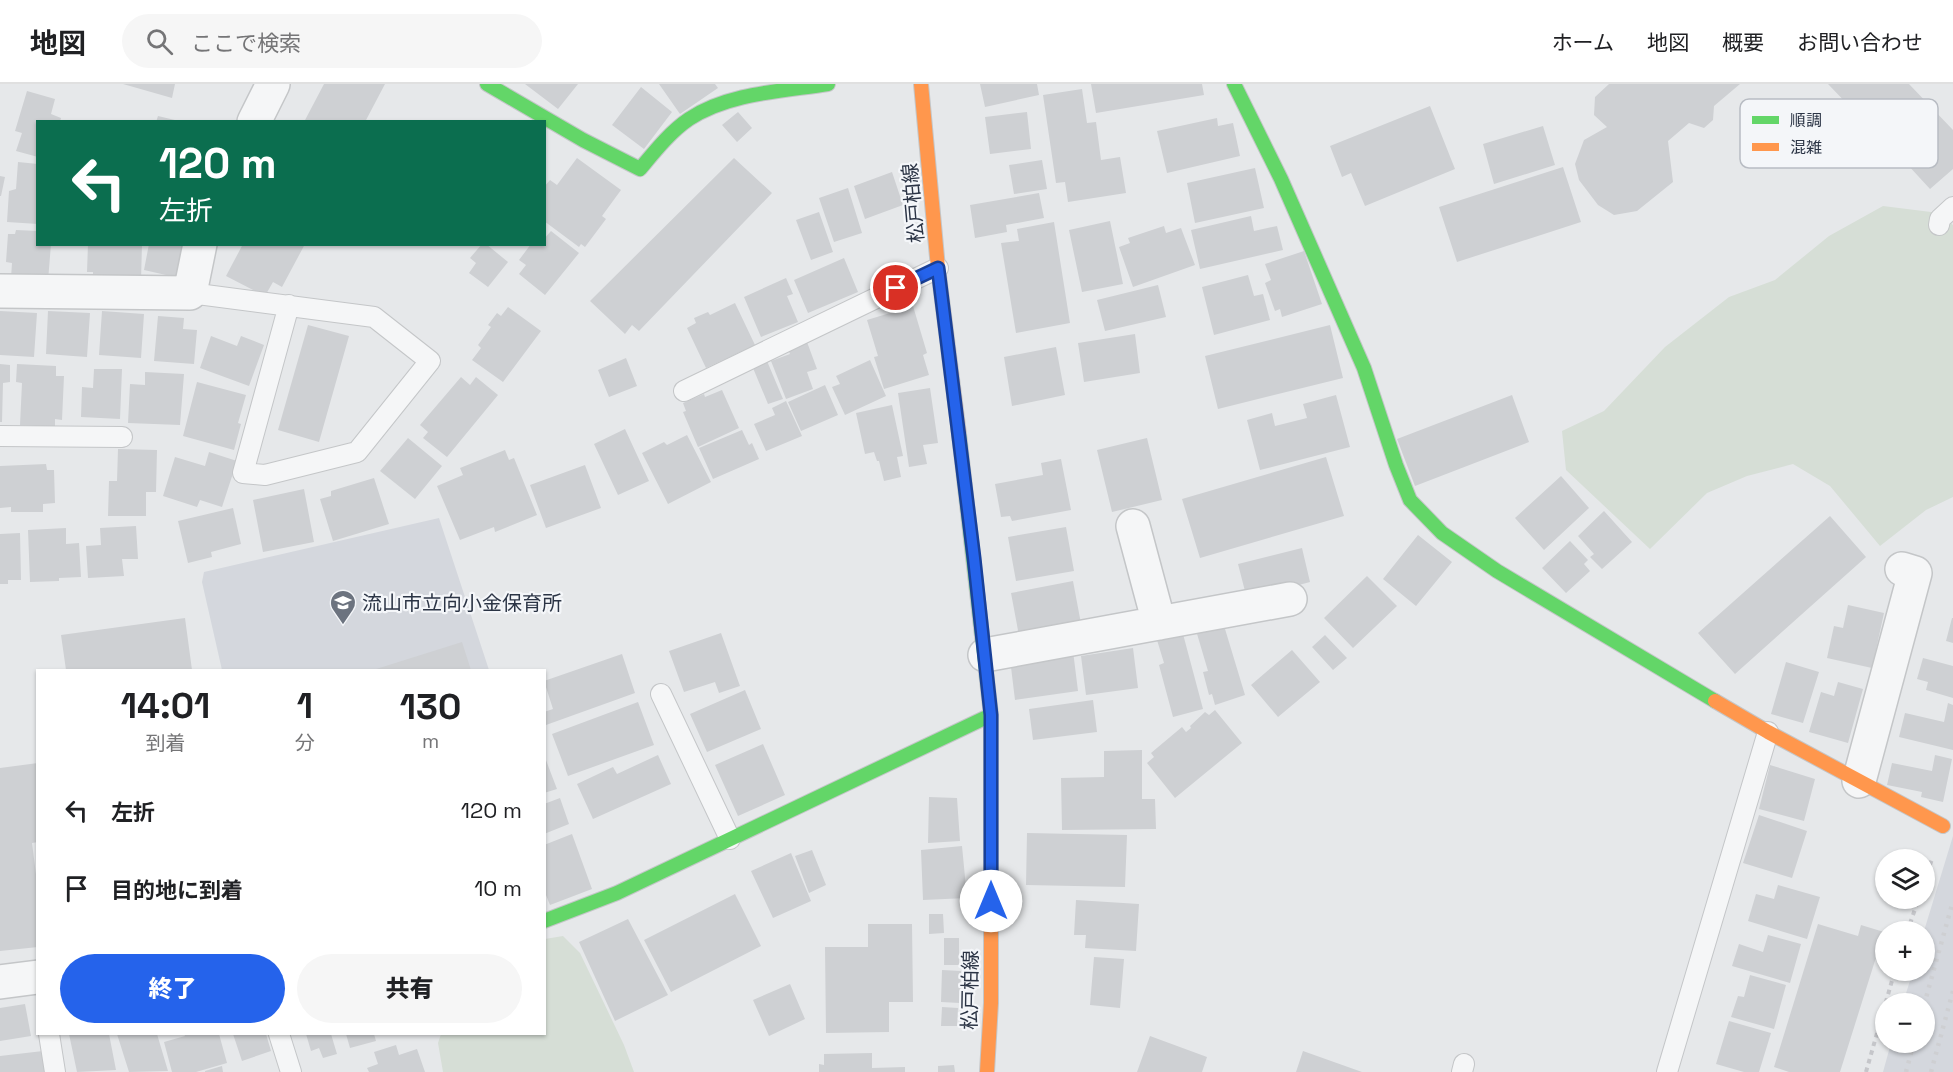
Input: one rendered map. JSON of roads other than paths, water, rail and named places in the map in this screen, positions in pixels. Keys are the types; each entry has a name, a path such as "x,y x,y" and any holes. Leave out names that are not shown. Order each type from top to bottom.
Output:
{"street":[{"path":"255,120 273,84"},
{"path":"487,84 640,169 664,140 690,118 717,104 828,84"},
{"name":"松戸柏線","path":"921,84 938,268 991,715 991,1003 987,1072"},
{"path":"1234,84 1281,179 1364,368 1410,500 1442,533 1497,571 1768,732 1943,826"},
{"path":"0,291 190,293 200,246"},
{"path":"1133,526 1159,623"},
{"path":"1859,781 1915,573 1902,569"},
{"path":"985,655 1290,599"},
{"path":"546,920 616,892 991,715"},
{"path":"0,982 36,976"}],"lane":[{"path":"1939,225 1940,219 1953,207"},
{"path":"684,391 938,268"},
{"path":"190,293 290,305 374,317 430,361 357,452 265,475 243,473 290,305"},
{"path":"0,436 122,437"},
{"path":"662,694 730,839"},
{"path":"1666,1072 1768,732"},
{"path":"49,1035 55,1072"},
{"path":"279,1035 291,1072"}],"railway":[{"path":"1927,993 1953,901"},
{"path":"1931,1072 1953,991"},
{"path":"1906,1072 1911,1053"}],"place":[{"name":"流山市立向小金保育所","path":"343,626"}]}
